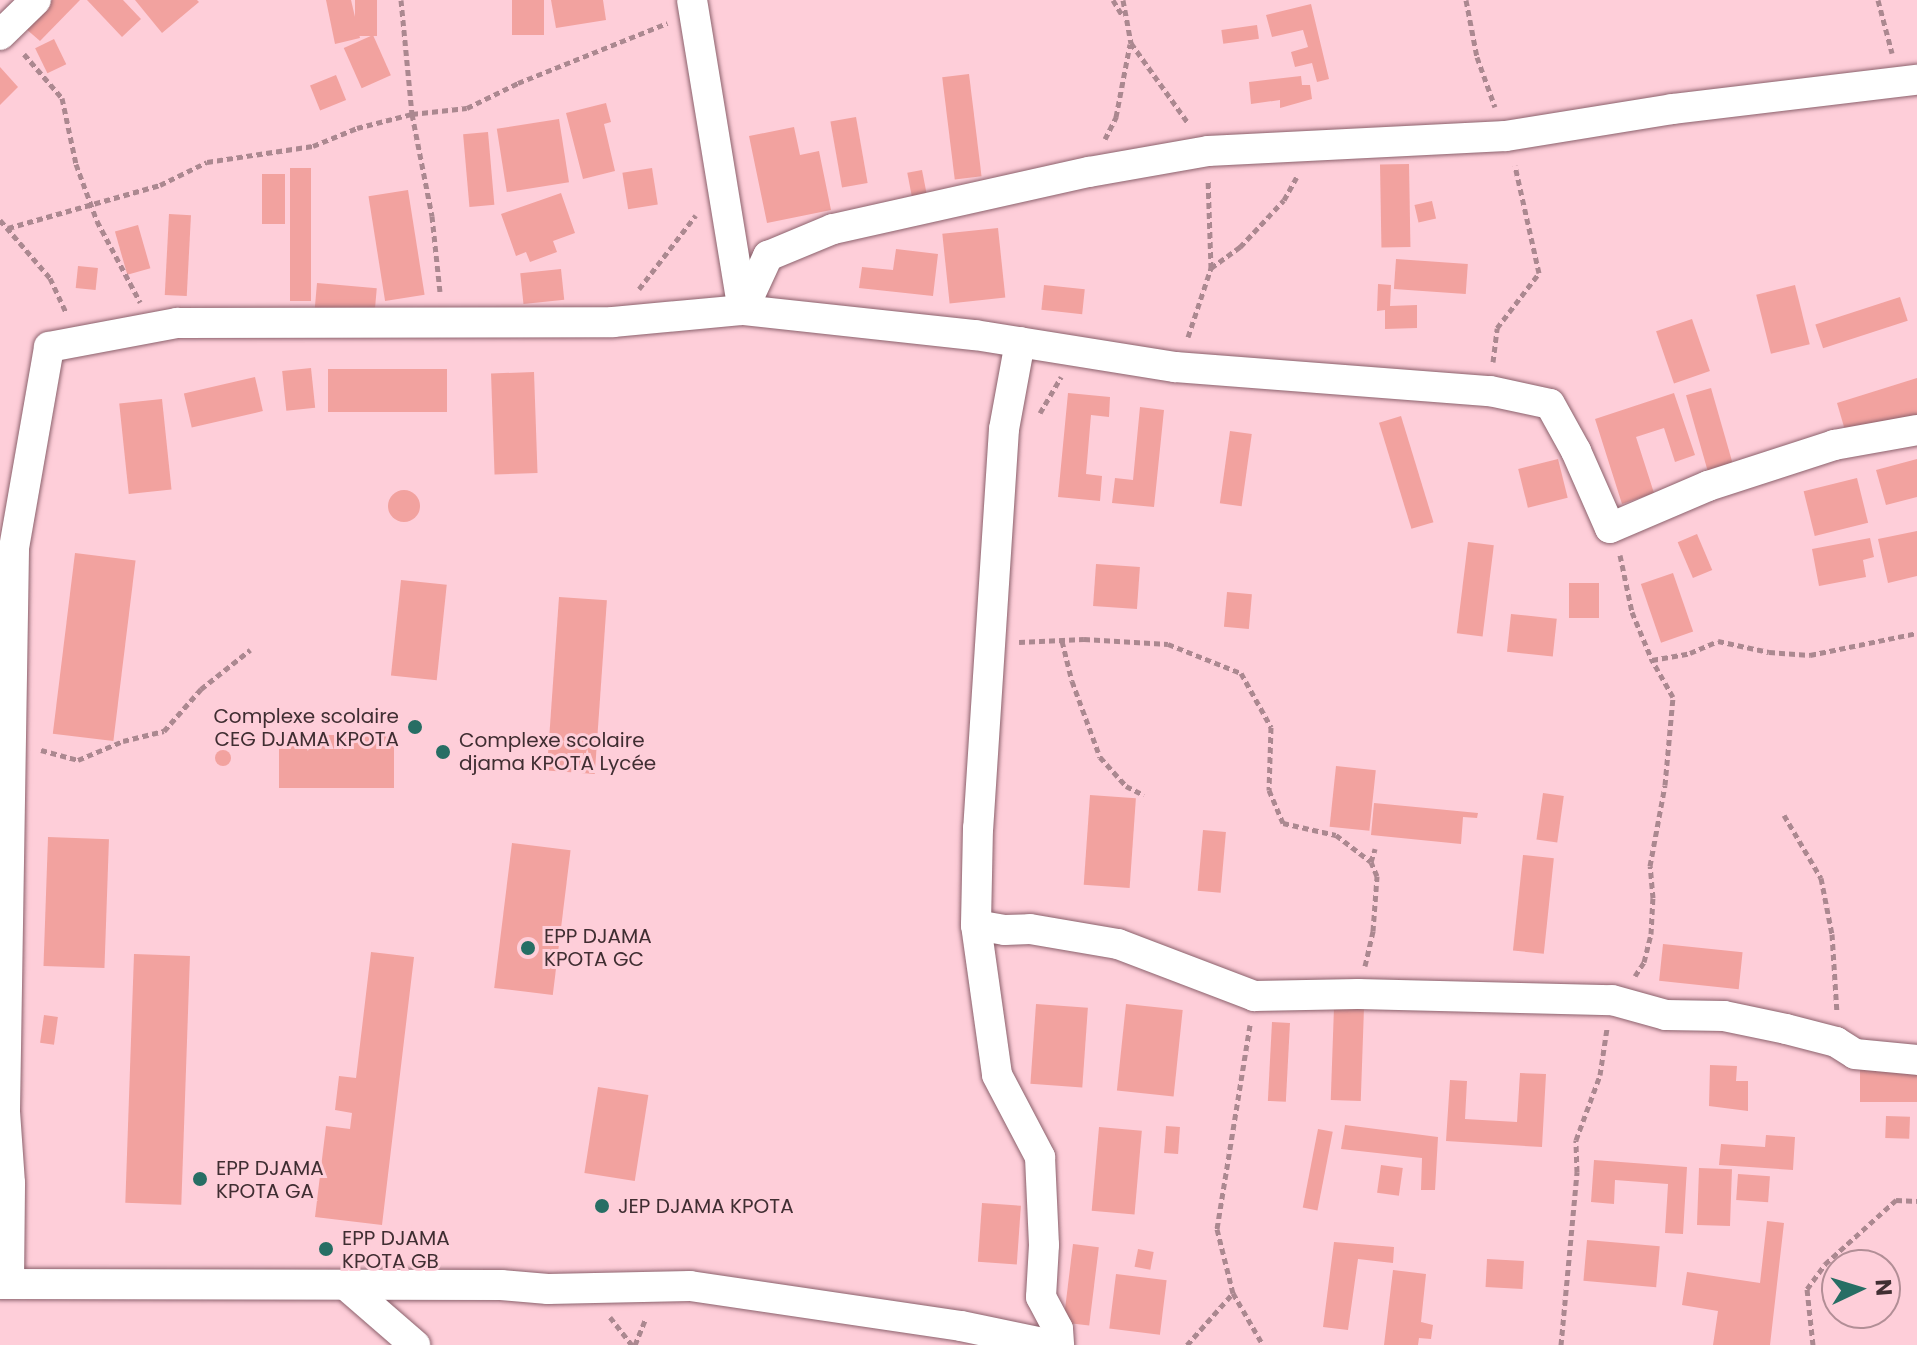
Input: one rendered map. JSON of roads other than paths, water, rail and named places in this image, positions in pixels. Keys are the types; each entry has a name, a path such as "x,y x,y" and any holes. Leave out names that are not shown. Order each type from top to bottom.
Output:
{"street":[{"path":"2,33 36,0"},
{"path":"692,6 724,179 743,310"},
{"path":"743,310 768,256 833,229 1089,172 1208,151 1506,136 1672,109 1909,82"},
{"path":"1052,1345 961,1326 690,1286 548,1289 501,1285 348,1287 4,1283 4,832 11,734 14,548 49,347 177,323 444,325 613,322 743,310 1020,342 1175,367 1490,391 1550,404 1576,451 1610,528 1708,486 1834,445 1917,430"},
{"path":"1020,342 1004,429 978,828 976,925 997,1075 1040,1157 1044,1245 1041,1297 1058,1329 1059,1345"},
{"path":"976,925 1005,930 1030,929 1118,944 1254,996 1358,994 1612,1000 1666,1015 1724,1016 1836,1042 1855,1054 1917,1060"},
{"path":"348,1287 415,1345"}],"place":[{"name":"Complexe scolaire CEG DJAMA KPOTA","path":"415,727"},
{"name":"Complexe scolaire djama KPOTA Lycée","path":"443,752"},
{"name":"EPP DJAMA KPOTA GC","path":"528,948"},
{"name":"EPP DJAMA KPOTA GA","path":"200,1179"},
{"name":"JEP DJAMA KPOTA","path":"602,1206"},
{"name":"EPP DJAMA KPOTA GB","path":"326,1249"}]}
